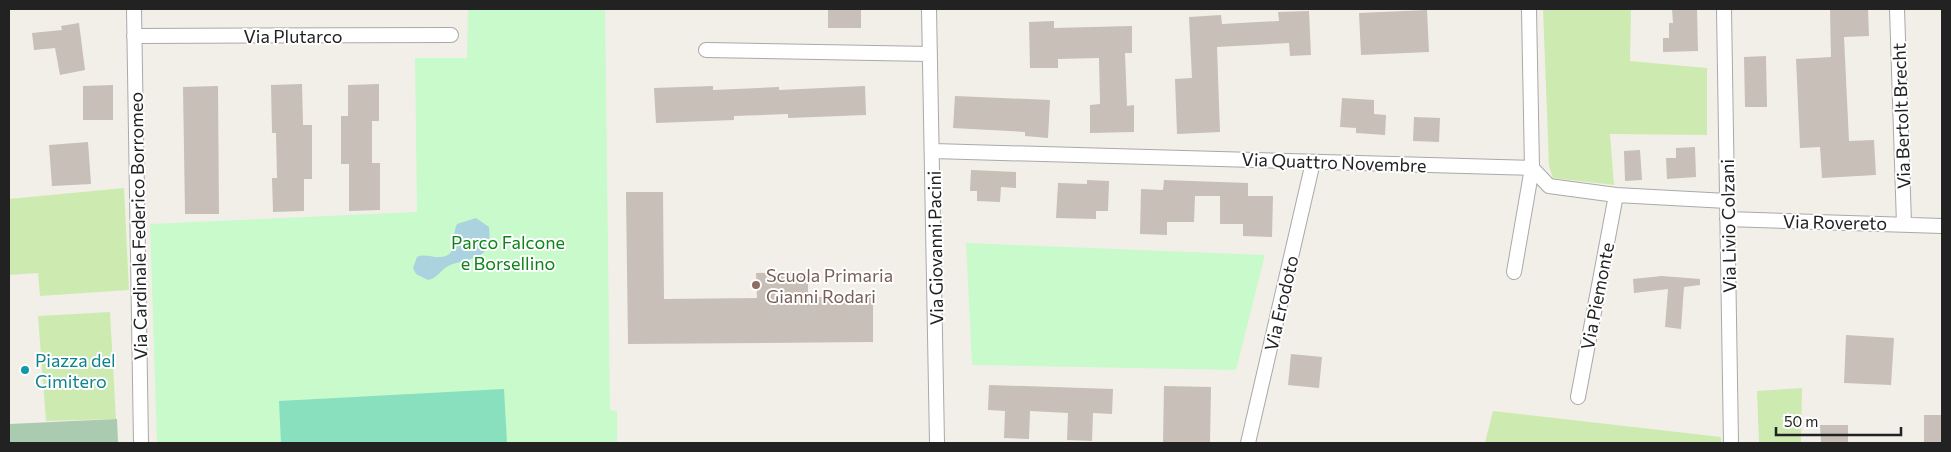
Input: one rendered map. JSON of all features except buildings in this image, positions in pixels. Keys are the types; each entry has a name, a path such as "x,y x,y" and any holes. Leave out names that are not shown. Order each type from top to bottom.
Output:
{"street":[{"name":"Via Cardinale Federico Borromeo","path":"134,9 141,443"},
{"name":"Via Giovanni Pacini","path":"929,9 937,443"},
{"path":"1514,272 1532,168 1529,9"},
{"name":"Via Livio Colzani","path":"1724,9 1731,443"},
{"name":"Via Bertolt Brecht","path":"1898,9 1904,224"},
{"name":"Via Plutarco","path":"134,36 451,35"},
{"path":"706,50 930,54"},
{"name":"Via Quattro Novembre","path":"933,151 1532,168"},
{"name":"Via Erodoto","path":"1248,443 1313,162"},
{"path":"1532,168 1549,186 1616,196 1728,202"},
{"name":"Via Piemonte","path":"1578,398 1616,196"},
{"name":"Via Rovereto","path":"1727,219 1942,226"}],"green space":[{"name":"Parco Falcone e Borsellino","path":"468,9 605,9 610,410 617,411 617,443 157,443 150,224 417,212 415,58 467,58"},
{"path":"1543,9 1631,9 1630,61 1707,68 1707,135 1610,134 1614,185 1553,178 1549,166"},
{"path":"124,188 129,290 40,296 38,273 9,275 9,199"},
{"path":"966,243 1265,255 1236,370 972,365"},
{"path":"110,312 116,419 46,421 38,316"},
{"path":"1802,388 1801,443 1759,443 1757,391"},
{"path":"504,389 507,443 281,443 279,401"},
{"path":"1493,411 1721,437 1721,443 1485,443"},
{"path":"117,419 118,443 9,443 9,424"}],"water":[{"path":"476,218 489,227 488,246 484,252 479,256 450,265 428,280 416,274 413,268 417,257 423,255 441,257 451,253 457,224"}],"place":[{"name":"Scuola Primaria Gianni Rodari","path":"756,285"},
{"name":"Piazza del Cimitero","path":"25,370"}]}
